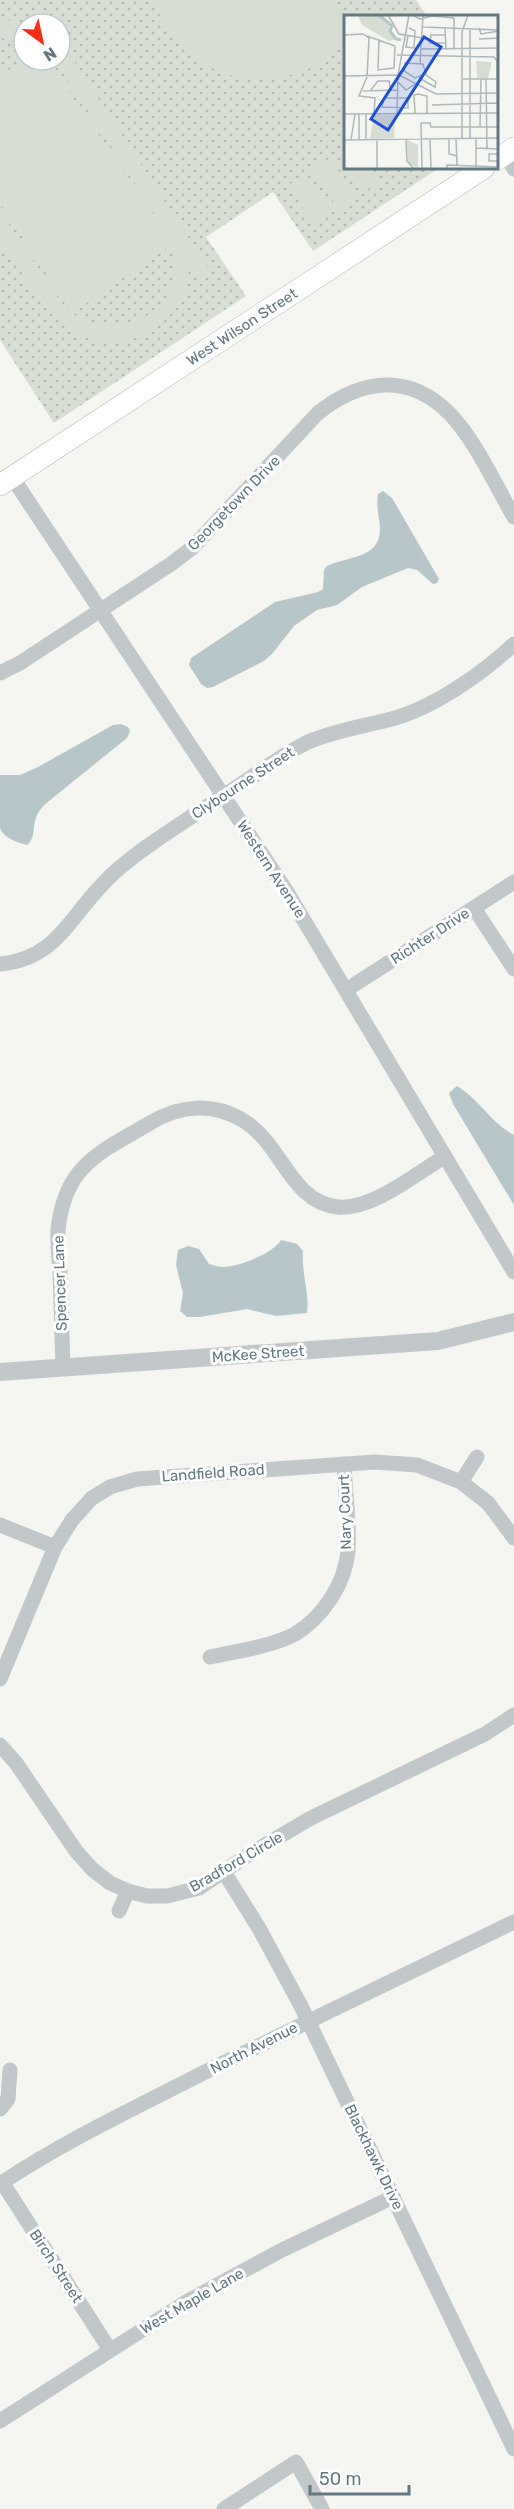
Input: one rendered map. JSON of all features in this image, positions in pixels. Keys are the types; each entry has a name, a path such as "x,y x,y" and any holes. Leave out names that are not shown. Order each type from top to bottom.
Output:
{"main road":[{"name":"West Wilson Street","path":"6,481 481,170"}],"street":[{"name":"Georgetown Drive","path":"0,673 20,663 192,548 318,413 338,398 362,388 384,384 406,388 438,403 463,430 514,517"},
{"name":"Western Avenue","path":"6,481 101,610 287,892 514,1272"},
{"name":"Clybourne Street","path":"0,964 22,961 44,951 100,886 123,865 224,795 307,743 419,709 440,698 514,644"},
{"name":"Richter Drive","path":"346,990 514,882"},
{"path":"474,908 514,969"},
{"name":"Spencer Lane","path":"63,1367 58,1232 63,1202 73,1181 89,1162 166,1114 192,1108 209,1108 242,1119 265,1138 303,1191 314,1199 339,1207 364,1204 444,1157"},
{"name":"McKee Street","path":"0,1372 438,1341 514,1322"},
{"path":"461,1482 477,1457"},
{"name":"Landfield Road","path":"0,1679 55,1547 72,1520 92,1498 110,1487 137,1479 344,1464 396,1462 417,1465 461,1482 488,1503 514,1538"},
{"name":"Nary Court","path":"210,1658 251,1649 294,1635 325,1607 343,1574 348,1553 344,1464"},
{"path":"0,1525 55,1547"},
{"name":"Bradford Circle","path":"0,1745 16,1762 76,1851 92,1869 110,1883 147,1896 183,1893 199,1888 312,1818 485,1734 514,1714"},
{"name":"Blackhawk Drive","path":"224,1872 261,1930 308,2021 514,2449"},
{"path":"119,1911 128,1891"},
{"name":"North Avenue","path":"1,2183 30,2163 81,2134 514,1922"},
{"path":"0,2109 8,2099 10,2070"},
{"name":"Birch Street","path":"1,2183 110,2350"},
{"name":"West Maple Lane","path":"0,2421 186,2302 280,2252 393,2197"},
{"path":"224,2509 296,2462 322,2509"}],"shaded area":[{"path":"0,0 416,0 426,15 344,15 344,170 436,170 313,251 273,192 206,237 246,296 54,423 0,340"},
{"path":"154,0 334,0 344,16 344,45 321,62 294,74 266,79 237,77 211,67 187,52 168,29"},
{"path":"0,21 12,21 12,40 0,38"},
{"path":"72,59 209,269 198,277 189,266 187,286 179,303 167,318 152,330 135,338 116,342 96,341 68,329 54,317 8,254 0,239 0,211 60,301 70,311 0,203 0,75 12,68 12,72 55,72 169,236 63,72 72,72","holes":["173,244 176,266 173,285 163,302 149,314 131,323 112,326 92,323 72,313"]},
{"path":"330,158 356,197 338,209 312,169"},
{"path":"347,170 373,170 380,181 362,193"},
{"path":"306,174 332,213 314,225 288,185"},
{"path":"383,491 392,498 439,579 437,583 433,584 417,570 408,568 362,587 337,605 317,610 294,626 264,661 213,687 207,688 201,684 189,665 191,658 275,602 323,589 324,570 327,566 362,555 375,546 380,528 378,494"},
{"path":"121,724 128,727 130,731 127,738 44,805 37,814 33,836 27,845 4,835 0,828 0,775 20,775 113,725"},
{"path":"457,1086 498,1124 514,1135 514,1205 453,1104 449,1093"},
{"path":"281,1240 297,1244 303,1251 307,1313 276,1316 247,1309 187,1317 180,1311 183,1293 176,1265 178,1250 188,1246 199,1249 209,1264 224,1267 238,1265 255,1258 271,1250"}]}
